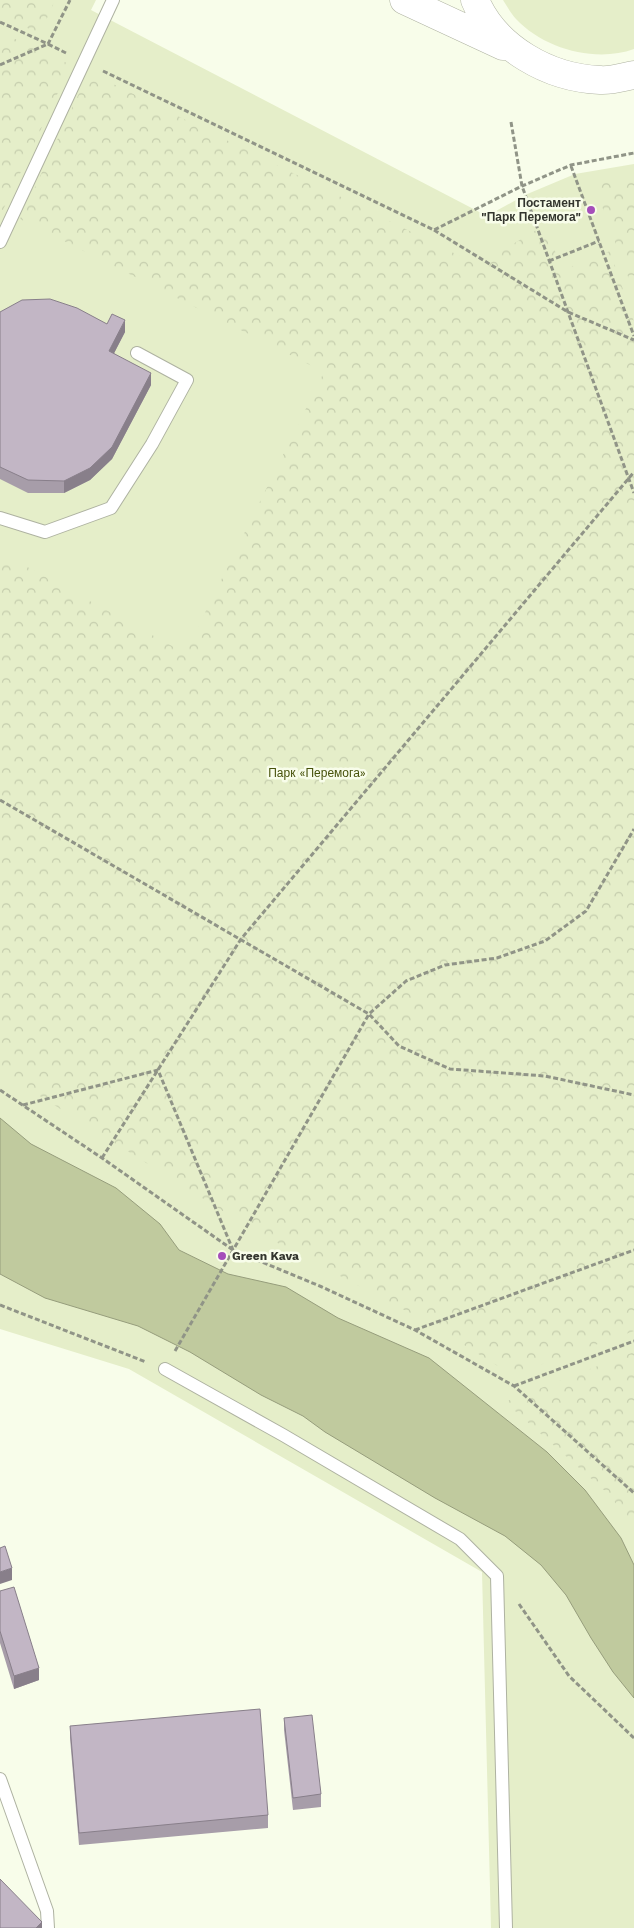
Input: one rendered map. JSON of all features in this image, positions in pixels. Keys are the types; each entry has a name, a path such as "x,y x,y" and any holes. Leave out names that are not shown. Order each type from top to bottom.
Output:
{"street":[{"path":"404,0 513,50 556,73 634,87"},
{"path":"475,0 481,14 513,50"},
{"path":"601,80 634,75"}],"lane":[{"path":"0,242 113,0"},
{"path":"0,518 45,532 111,508 152,444 187,380 137,353"},
{"path":"165,1370 292,1440 460,1539 497,1576 506,1928"},
{"path":"0,1780 47,1911 48,1928"}],"path":[{"path":"0,65 48,44 70,0"},
{"path":"0,22 434,230 568,312 634,338"},
{"path":"511,122 522,186 634,494"},
{"path":"434,230 522,186 571,166 634,153"},
{"path":"571,166 634,338"},
{"path":"549,261 600,241"},
{"path":"102,1158 241,939 634,472"},
{"path":"0,800 369,1014 399,1046 450,1069 545,1076 633,1096"},
{"path":"0,1305 165,1370 369,1014 406,981 445,965 496,958 545,941 586,911 634,830"},
{"path":"22,1105 158,1070"},
{"path":"158,1070 233,1250"},
{"path":"0,1090 102,1158 233,1250 322,1287 414,1330 514,1386 634,1493"},
{"path":"414,1330 634,1250"},
{"path":"514,1386 634,1341"},
{"path":"497,1576 508,1588 569,1676 634,1738"}],"green space":[{"name":"Парк «Перемога»","path":"0,0 96,0 91,10 487,216 525,195 575,174 634,164 634,1928 491,1928 482,1572 129,1369 0,1329"},
{"path":"0,0 55,0 40,34 0,15"},
{"path":"503,0 634,0 634,49 619,53 587,54 556,45 528,29 514,17"},
{"path":"0,32 71,65 3,210 0,209"},
{"name":"Парк «Перемога»","path":"89,72 478,265 548,223 560,271 610,251 634,322 634,1331 512,1375 429,1323 253,1230 0,1071 0,552 185,653 324,372 20,219"},
{"path":"634,177 634,293 593,182"},
{"path":"634,1352 634,1524 605,1491 505,1402"}],"shaded area":[{"path":"0,1118 31,1144 116,1188 160,1224 179,1250 228,1274 286,1287 338,1318 429,1358 547,1452 585,1490 621,1538 634,1565 634,1698 613,1672 566,1595 541,1565 505,1536 435,1498 325,1432 303,1416 261,1395 190,1352 138,1326 45,1298 0,1274"}],"building":[{"path":"50,299 77,308 107,324 112,314 125,320 109,351 151,373 112,447 90,468 64,481 28,480 0,467 0,312 22,300"},
{"path":"5,1546 12,1568 0,1572 0,1548"},
{"path":"14,1587 39,1668 14,1676 0,1631 0,1591"},
{"path":"260,1709 268,1815 79,1833 70,1726"},
{"path":"312,1715 321,1794 293,1798 284,1718"},
{"path":"0,1879 42,1922 36,1928 0,1928"}],"place":[{"name":"Постамент \"Парк Перемога\"","path":"591,210"},
{"name":"Green Kava","path":"222,1256"}]}
